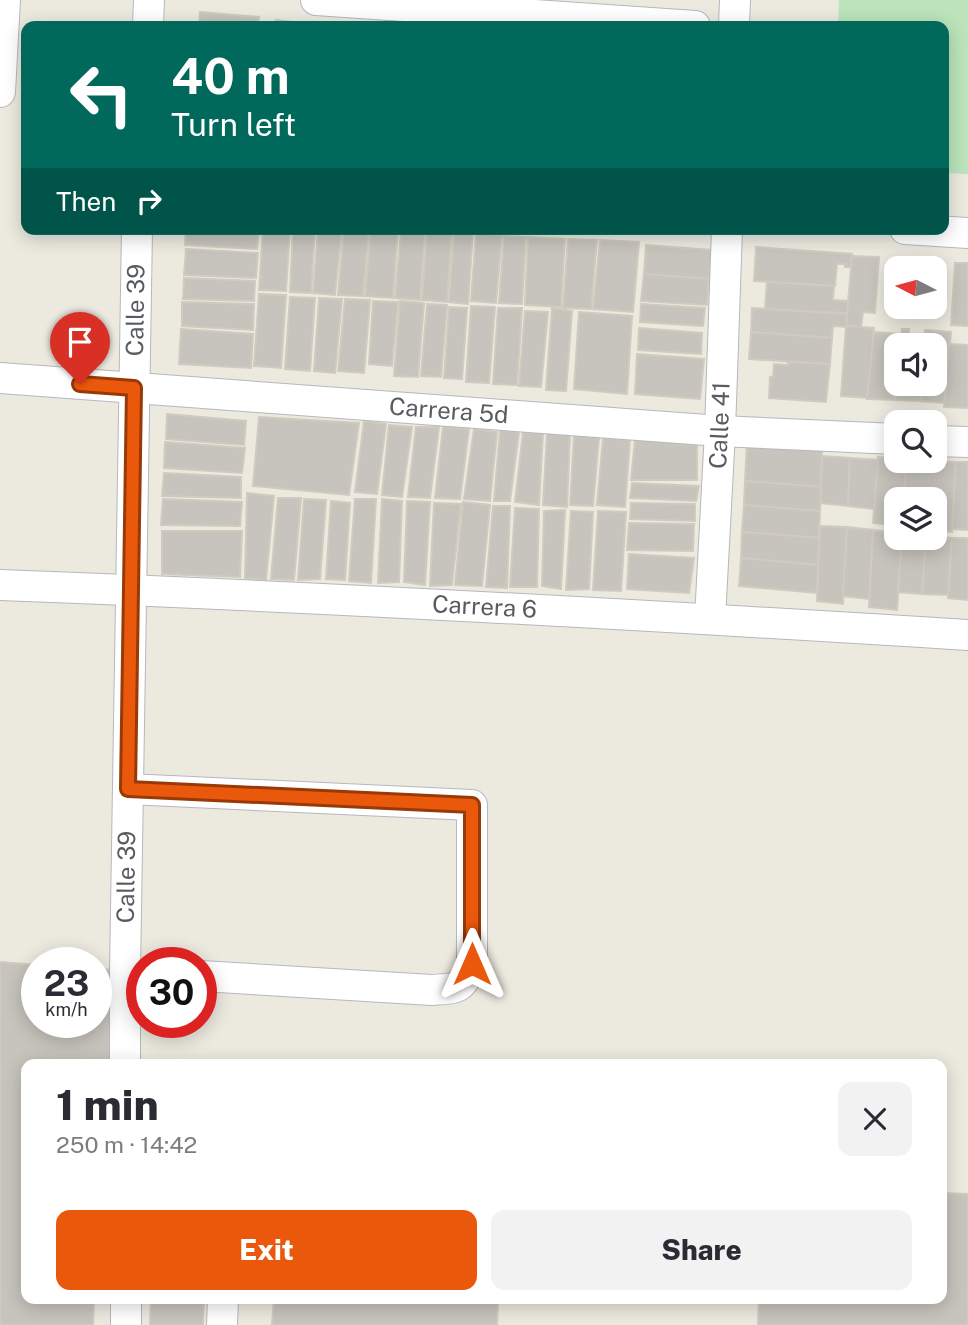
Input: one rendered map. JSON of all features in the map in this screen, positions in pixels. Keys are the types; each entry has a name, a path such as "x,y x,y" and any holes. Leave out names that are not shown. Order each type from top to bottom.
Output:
{"street":[{"path":"148,21 149,0"},
{"path":"316,0 622,21"},
{"path":"734,21 735,0"},
{"path":"0,92 3,11"},
{"path":"949,232 968,233"},
{"name":"Calle 39","path":"132,947 128,789 137,235"},
{"name":"Calle 41","path":"709,619 720,431 727,235"},
{"name":"Carrera 5d","path":"0,378 720,431 884,438"},
{"path":"947,441 968,442"},
{"name":"Carrera 6","path":"0,585 709,619 968,635"},
{"path":"128,789 472,805 472,964 465,982 456,988 432,990 217,977"},
{"name":"Calle 39","path":"125,1059 127,1038"},
{"path":"126,1304 127,1325"},
{"path":"222,1325 223,1304"}],"green space":[{"path":"839,0 968,0 968,174 949,173 949,21 838,21"}],"building":[{"path":"200,12 259,17 259,21 199,21"},
{"path":"186,235 258,235 257,249 185,245"},
{"path":"263,235 290,235 286,291 259,290"},
{"path":"293,235 315,235 311,293 290,292"},
{"path":"318,235 341,235 335,295 313,293"},
{"path":"343,235 368,235 363,296 338,295"},
{"path":"370,235 398,235 393,298 365,296"},
{"path":"400,235 425,235 420,300 395,298"},
{"path":"427,235 452,235 447,302 422,300"},
{"path":"454,235 473,235 468,304 449,302"},
{"path":"476,235 502,235 496,303 471,301"},
{"path":"504,236 526,237 522,304 499,303"},
{"path":"528,237 565,239 561,307 525,305"},
{"path":"568,239 597,240 591,309 563,308"},
{"path":"600,240 639,242 633,312 593,309"},
{"path":"646,245 712,250 709,279 644,274"},
{"path":"756,247 852,254 851,267 837,264 835,286 754,281"},
{"path":"186,249 258,253 256,278 184,275"},
{"path":"852,256 879,257 875,313 863,312 861,327 846,326"},
{"path":"955,263 968,263 968,326 951,325"},
{"path":"644,274 709,279 707,305 641,301"},
{"path":"184,278 255,281 254,301 183,299"},
{"path":"767,282 834,286 833,300 848,301 847,313 765,309"},
{"path":"259,294 286,295 281,368 254,366"},
{"path":"290,297 315,298 310,371 285,369"},
{"path":"319,298 342,299 335,373 314,371"},
{"path":"345,299 370,300 364,373 338,371"},
{"path":"373,301 398,302 392,366 369,364"},
{"path":"400,301 424,303 418,377 394,376"},
{"path":"182,302 254,304 253,330 182,326"},
{"path":"427,304 447,305 441,377 421,376"},
{"path":"641,304 705,308 703,326 640,322"},
{"path":"471,306 495,307 489,383 466,382"},
{"path":"449,307 467,308 462,379 444,378"},
{"path":"498,308 522,308 517,385 493,384"},
{"path":"552,308 572,311 566,391 546,390"},
{"path":"752,308 847,314 846,327 833,326 832,338 751,332"},
{"path":"525,311 548,312 541,387 519,386"},
{"path":"579,312 632,316 627,394 574,389"},
{"path":"846,326 874,328 867,398 841,396"},
{"path":"639,328 702,333 701,354 638,350"},
{"path":"181,329 253,334 251,368 179,364"},
{"path":"925,330 951,332 947,379 947,333 925,333"},
{"path":"751,332 832,338 830,364 749,359"},
{"path":"874,332 888,333 884,333 884,396 895,396 895,400 867,399"},
{"path":"949,344 968,345 968,408 944,407 947,396"},
{"path":"637,354 704,359 700,399 635,394"},
{"path":"788,362 830,364 826,402 769,398 774,364 788,365"},
{"path":"895,396 920,396 920,401 895,400"},
{"path":"920,396 946,396 945,403 920,401"},
{"path":"167,414 246,421 244,445 166,439"},
{"path":"259,417 359,423 349,495 253,486"},
{"path":"364,421 386,424 377,494 355,492"},
{"path":"389,425 412,427 402,497 382,495"},
{"path":"416,427 439,427 430,498 408,497"},
{"path":"443,427 469,429 460,499 435,498"},
{"path":"474,429 497,432 490,501 464,499"},
{"path":"500,430 519,432 510,501 494,501"},
{"path":"523,432 543,433 539,505 515,502"},
{"path":"547,433 570,434 567,507 543,505"},
{"path":"574,435 599,438 593,506 570,505"},
{"path":"603,438 630,440 625,507 597,505"},
{"path":"635,440 697,445 697,480 631,480"},
{"path":"165,442 245,448 242,473 164,468"},
{"path":"747,444 822,449 821,487 745,481"},
{"path":"822,456 850,458 848,506 820,503"},
{"path":"878,457 884,458 884,473 905,473 905,487 884,487 884,524 873,523"},
{"path":"850,458 878,460 874,509 848,506"},
{"path":"947,462 956,462 952,532 947,531 947,487 905,487 905,473 947,473"},
{"path":"956,462 968,462 968,530 952,529"},
{"path":"164,473 241,477 241,498 162,496"},
{"path":"745,481 821,487 820,511 744,505"},
{"path":"632,483 699,486 696,501 630,498"},
{"path":"247,493 274,496 266,580 245,578"},
{"path":"278,498 301,498 294,580 271,579"},
{"path":"163,499 242,502 240,526 161,525"},
{"path":"304,499 326,500 320,579 298,580"},
{"path":"355,499 376,499 371,583 349,581"},
{"path":"382,499 402,501 399,582 378,583"},
{"path":"331,501 350,503 345,580 326,579"},
{"path":"407,501 430,502 425,585 404,582"},
{"path":"463,502 490,505 482,586 455,585"},
{"path":"434,503 461,504 452,585 430,586"},
{"path":"631,503 695,504 695,521 630,519"},
{"path":"744,505 820,511 819,538 742,532"},
{"path":"493,506 510,506 507,588 486,587"},
{"path":"515,508 539,509 537,587 510,587"},
{"path":"565,510 561,589 542,586 544,511"},
{"path":"571,511 593,512 589,589 566,590"},
{"path":"598,511 626,512 621,591 593,590"},
{"path":"629,523 694,524 693,551 627,550"},
{"path":"820,526 847,527 843,604 817,601"},
{"path":"847,527 873,530 869,599 843,596"},
{"path":"873,530 884,531 884,550 901,550 897,610 869,607"},
{"path":"162,531 242,531 240,577 162,574"},
{"path":"742,532 819,538 818,565 741,558"},
{"path":"947,537 952,538 948,595 922,594 925,550 947,550"},
{"path":"952,538 968,538 968,600 948,598"},
{"path":"901,550 925,550 922,594 898,592"},
{"path":"629,554 694,558 689,593 627,589"},
{"path":"741,558 818,565 817,593 739,586"},
{"path":"0,962 21,964 21,1038 112,1038 110,1059 21,1059 21,1304 94,1304 93,1325 0,1325"},
{"path":"112,970 116,970 112,1033"},
{"path":"947,1193 968,1194 968,1325 758,1325 759,1304 947,1304"},
{"path":"151,1304 204,1304 203,1325 150,1325"},
{"path":"274,1304 498,1304 497,1325 272,1325"}],"route":[{"path":"80,384 134,388 128,789 472,805 472,964"}]}
